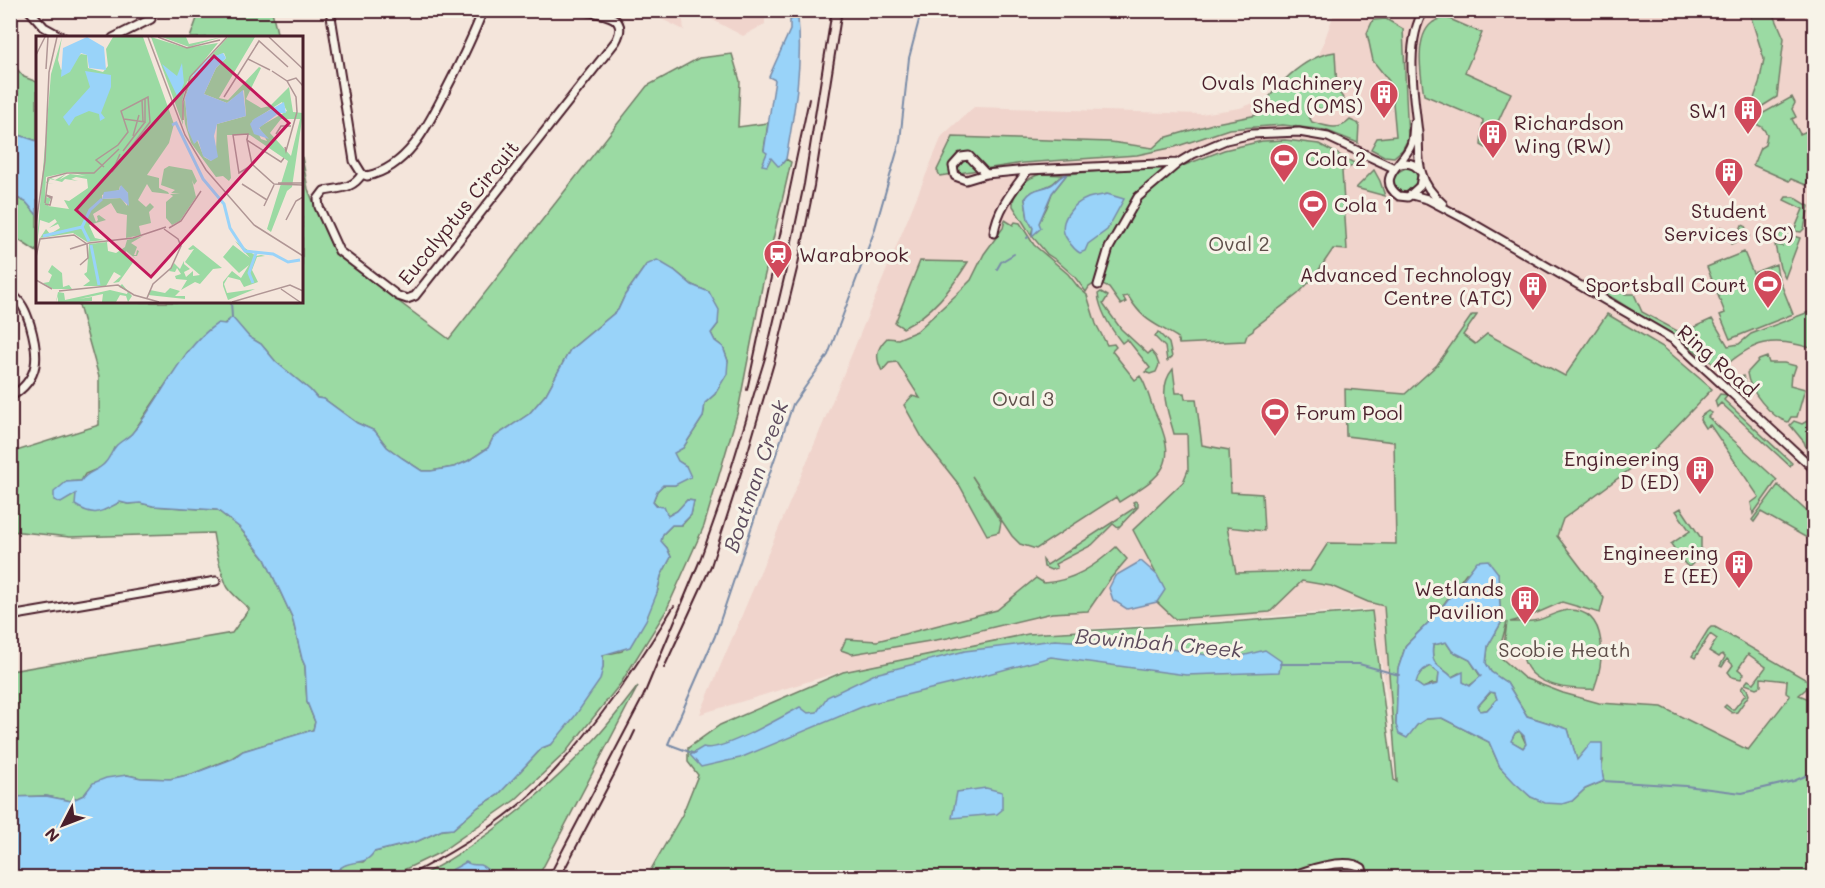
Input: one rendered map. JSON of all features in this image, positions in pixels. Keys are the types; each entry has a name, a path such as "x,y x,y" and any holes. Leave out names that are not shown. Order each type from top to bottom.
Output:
{"street":[{"path":"29,10 44,27 60,36"},
{"path":"330,10 354,161 362,174 368,176 390,167 409,151 426,128 472,39 483,10"},
{"name":"Eucalyptus Circuit","path":"362,174 358,181 350,186 324,191 318,199 319,207 339,251 398,297 407,299 415,296 616,41 620,33 617,21 610,16 579,10"},
{"name":"Ring Road","path":"1424,10 1419,18 1413,44 1415,114 1421,174 1436,198 1465,219"},
{"path":"117,36 151,19"},
{"name":"Ring Road","path":"1415,114 1412,142 1390,177 1395,194 1427,199 1674,340 1815,469"},
{"path":"1098,285 1109,248 1138,196 1178,163 1226,140 1252,134 1299,132 1328,137 1365,153 1380,163 1395,167 1414,164 1421,174 1420,186 1412,195"},
{"path":"986,174 969,156 961,157 953,166 955,176 962,180 986,174 1028,170 1178,163"},
{"path":"1380,163 1390,177"},
{"path":"994,233 995,224 1004,204 1028,170"},
{"path":"10,293 25,309 36,345 36,362 32,377 21,391 10,397"},
{"path":"10,616 216,581"},
{"path":"1287,878 1314,867 1353,864 1362,868 1364,878"}],"shaded area":[{"path":"645,11 688,11 682,12 684,30"},
{"path":"696,11 765,11 765,24 743,36"},
{"path":"1335,11 1814,11 1814,877 1402,782 1372,609 1028,633 843,671 700,714 942,136 974,107 1201,114 1240,108 1278,94 1318,58"}],"green space":[{"path":"200,10 272,11 278,36 226,36 191,36"},
{"path":"1749,11 1782,11 1775,17 1784,38 1777,97 1753,112 1750,110 1764,59"},
{"path":"1445,17 1482,33 1465,72 1511,93 1486,148 1481,145 1483,120 1424,95 1420,57 1423,37 1426,29 1432,23"},
{"path":"1386,19 1403,29 1408,139 1402,150 1394,157 1384,156 1371,149 1377,138 1396,136 1393,103 1395,94 1389,81 1373,61 1367,33 1373,20"},
{"path":"1335,52 1337,89 1345,101 1333,110 1313,108 1307,113 1312,122 1327,126 1341,126 1350,120 1359,124 1358,143 1325,130 1283,125 1229,129 1175,147 1137,155 1023,163 940,176 937,170 953,137 1111,142 1153,148 1164,138 1216,123 1257,115 1271,94 1290,75 1312,60"},
{"path":"732,54 740,81 738,127 768,123 764,150 781,165 786,159 791,162 762,287 738,411 704,526 666,611 621,683 565,753 515,800 439,853 389,877 332,877 341,867 353,862 363,862 374,852 418,841 442,830 453,829 478,807 498,795 542,748 552,744 603,667 603,655 622,651 657,593 661,576 671,557 667,548 660,541 672,525 682,525 691,515 694,501 687,500 677,511 668,516 653,501 657,491 663,485 675,485 686,466 677,461 673,453 683,448 703,417 705,403 715,394 728,361 723,347 715,341 711,333 718,324 709,292 692,285 674,270 646,265 625,295 618,310 570,350 546,394 529,414 493,438 488,448 468,461 454,467 431,471 422,471 387,447 375,431 357,423 324,399 317,398 276,362 261,344 249,337 232,318 189,350 132,434 114,448 110,459 100,468 85,474 81,481 66,482 76,494 76,502 104,510 120,502 217,510 239,527 265,559 292,617 305,666 307,702 315,722 313,730 243,751 232,758 192,774 170,779 127,775 94,783 84,795 71,801 46,796 11,797 11,671 232,633 249,609 226,584 213,533 70,537 11,531 10,453 99,425 99,377 78,303 303,303 303,162 308,189 335,254 449,339 647,86 699,58"},
{"path":"10,61 24,77 36,82 36,141 11,130"},
{"path":"1792,97 1795,103 1792,109 1796,117 1792,119 1800,134 1814,128 1814,165 1806,185 1791,179 1789,181 1753,165 1760,148 1765,145 1767,134 1762,127 1751,120"},
{"name":"Oval 2","path":"1285,140 1319,144 1356,164 1342,171 1347,250 1333,249 1314,277 1298,294 1254,328 1245,341 1179,344 1177,337 1144,316 1128,296 1123,297 1126,302 1121,305 1109,288 1097,282 1086,292 1074,276 1047,254 1032,236 1052,193 1067,174 1185,165 1224,150 1262,141"},
{"path":"1407,167 1414,170 1417,178 1413,188 1404,193 1397,189 1393,180 1398,172"},
{"path":"1374,170 1380,181 1385,196 1356,188"},
{"path":"1042,174 1064,175 1052,184 1034,191 1025,199 1028,219 1033,228 1031,235 1013,206 1013,200 1022,185"},
{"path":"10,195 26,202 36,214 36,251 11,235"},
{"path":"1786,197 1794,197 1809,206 1804,229 1801,232 1794,231 1803,209 1784,200"},
{"name":"Oval 3","path":"1005,220 1013,225 1015,222 1020,223 1034,245 1068,274 1087,295 1096,324 1107,345 1114,344 1116,347 1112,351 1135,380 1140,376 1166,444 1164,466 1148,484 1119,502 1116,497 1036,549 1020,544 1012,536 972,476 1001,522 999,532 987,535 960,486 923,439 904,405 912,396 920,398 897,362 889,363 882,371 878,361 879,350 887,338 898,339 917,331 971,280 984,254 1003,228"},
{"path":"1742,225 1745,226 1749,236 1731,244 1722,227 1738,235"},
{"path":"1782,229 1787,234 1800,238 1785,278 1780,268 1775,245 1782,246 1778,238"},
{"path":"1744,252 1753,273 1776,264 1778,276 1793,314 1730,339 1720,315 1725,313 1707,267"},
{"path":"920,261 968,262 940,300 923,316 903,328 895,323"},
{"path":"1605,287 1626,294 1634,294 1642,312 1681,333 1712,319 1728,346 1739,344 1751,334 1814,310 1814,349 1786,343 1764,343 1744,352 1721,369 1600,290"},
{"path":"1101,292 1108,296 1103,304 1121,329 1148,354 1151,351 1156,357 1159,365 1156,372 1150,374 1145,372 1150,368 1127,339 1122,343 1114,332 1101,307 1098,294"},
{"name":"Scobie Heath","path":"1607,314 1663,347 1712,389 1648,456 1563,519 1557,536 1604,598 1600,613 1562,602 1510,622 1535,621 1569,610 1582,612 1592,619 1598,628 1601,640 1600,666 1594,689 1565,688 1537,677 1525,663 1522,649 1504,646 1507,622 1498,655 1524,678 1563,693 1599,703 1662,707 1748,750 1790,696 1786,693 1787,681 1761,678 1761,686 1756,688 1745,684 1748,680 1754,683 1766,667 1748,654 1738,669 1744,674 1741,679 1732,677 1728,672 1733,665 1727,659 1722,667 1720,666 1725,657 1722,654 1719,657 1709,651 1717,639 1710,634 1695,658 1692,656 1708,630 1715,627 1810,682 1799,695 1814,701 1814,877 646,878 682,815 698,775 688,762 688,748 720,725 843,672 1028,634 1372,611 1394,780 1397,782 1384,606 1368,602 1331,586 1302,581 1270,612 1175,619 1157,602 1164,589 1133,530 1183,482 1188,470 1187,434 1174,434 1165,400 1168,376 1173,369 1176,393 1184,393 1185,399 1196,399 1202,445 1229,450 1231,492 1262,494 1264,531 1227,527 1236,573 1310,571 1328,543 1396,544 1394,442 1346,436 1345,389 1405,394 1437,365 1472,315 1477,315 1463,335 1475,344 1487,334 1565,376","holes":["1466,573 1498,573 1501,623 1488,646 1486,663 1491,672 1507,683 1527,716 1568,729 1577,761 1603,760 1601,771 1604,781 1585,789 1572,801 1531,797 1500,767 1489,742 1442,718 1426,719 1417,725 1407,737 1396,725 1398,669 1406,645 1436,615"]},
{"path":"1158,332 1169,343 1172,357 1167,361 1165,347 1155,337"},
{"path":"1767,357 1769,363 1796,366 1793,375 1791,374 1790,385 1805,389 1797,417 1791,417 1788,422 1768,409 1756,395 1749,380 1747,373 1759,360"},
{"path":"1743,376 1750,395 1742,389 1739,392 1734,386"},
{"path":"1720,394 1728,395 1724,400 1792,463 1790,466 1721,403 1717,407 1715,401"},
{"path":"1708,411 1712,413 1708,417 1777,480 1753,514 1751,503 1759,497 1710,425 1705,428 1700,420 1701,416"},
{"path":"1811,419 1814,421 1814,457 1790,425 1794,421 1802,424"},
{"path":"1778,485 1814,518 1814,542 1761,512 1754,522 1752,520"},
{"path":"1135,501 1138,507 1118,528 1113,524 1092,545 1055,564 1057,568 1051,570 1044,567 1043,560 1047,565 1136,507 1133,502"},
{"path":"1681,508 1701,538 1701,556 1689,567 1671,544 1690,531 1676,511"},
{"path":"1116,547 1127,559 1088,611 1052,613 948,638 852,654 841,650 846,639 877,641 997,610 1036,578 1044,583 1074,576 1092,566"},
{"path":"1446,642 1452,651 1470,660 1481,677 1469,686 1463,682 1459,673 1452,677 1434,661 1433,645"},
{"path":"1430,666 1439,673 1438,684 1423,688 1416,683 1421,672"},
{"path":"638,686 538,877 417,878 489,833 533,799 594,740"},
{"path":"1743,686 1749,695 1737,712 1732,713 1724,707 1726,705 1734,709 1746,694 1741,689"},
{"path":"1491,692 1495,693 1497,699 1487,710 1480,711 1478,706"},
{"path":"1520,731 1526,744 1523,748 1510,741 1515,733"}],"water":[{"path":"798,19 799,72 786,159 778,166 771,158 767,166 762,165 767,153 764,151 775,80 769,77 790,30 790,20"},
{"path":"11,130 36,141 36,214 26,202 11,195"},
{"path":"1067,174 1052,193 1039,223 1041,228 1032,236 1033,228 1028,219 1025,199 1033,191 1051,185"},
{"path":"1107,194 1124,199 1107,230 1080,253 1064,233 1063,227 1067,215 1082,201"},
{"path":"657,260 692,285 709,292 719,310 718,324 711,333 715,341 723,347 728,361 727,374 715,394 705,403 703,417 683,448 674,453 678,461 686,466 691,477 675,485 663,485 657,491 653,501 657,506 664,507 668,516 677,511 687,500 694,501 691,515 681,525 672,525 663,534 661,541 671,557 661,576 646,620 630,647 603,655 600,680 552,744 542,748 498,795 478,807 453,829 442,830 418,841 374,852 365,860 343,866 332,877 11,877 11,797 46,796 71,801 84,795 93,783 106,778 127,775 170,779 192,774 232,759 243,751 313,730 315,722 307,702 305,666 292,617 265,559 239,527 217,510 120,502 103,511 93,512 75,505 76,494 61,503 54,500 54,492 66,482 81,481 100,467 116,446 131,434 182,359 205,333 218,323 225,324 232,317 249,337 261,344 276,362 317,398 324,399 357,423 375,431 387,447 422,471 431,471 454,467 468,461 488,448 493,438 529,414 546,394 570,350 618,310 625,295 646,265"},
{"path":"1488,560 1498,573 1501,623 1488,646 1486,663 1491,672 1507,683 1527,716 1568,729 1577,760 1591,743 1602,743 1604,781 1585,789 1572,801 1562,804 1545,803 1531,797 1500,767 1489,742 1442,718 1426,719 1417,725 1407,738 1399,734 1396,725 1398,669 1406,645 1436,615 1477,561","holes":["1446,642 1452,651 1470,660 1481,676 1470,686 1463,682 1463,672 1452,677 1434,661 1433,645","1430,666 1439,673 1438,684 1423,688 1416,683 1423,671","1490,692 1495,693 1497,699 1487,710 1480,711 1478,706","1519,731 1524,736 1526,744 1523,748 1511,741 1515,733"]},
{"path":"1141,561 1157,575 1165,590 1157,602 1127,609 1113,600 1109,588 1115,576"},
{"path":"1055,640 1160,647 1230,659 1265,650 1281,661 1279,672 1186,675 1051,657 869,704 740,758 701,767 690,755 703,747 711,748 736,740 800,707 808,713 817,712 827,697 875,674 965,651"},
{"path":"986,788 1002,792 1002,810 997,814 952,818 957,792"},
{"path":"466,862 482,866 495,877 449,877 448,872"}],"waterway":[{"name":"Boatman Creek","path":"695,754 668,744 715,636 793,404 828,355 874,232 900,141 909,58 919,20 919,10"},
{"path":"997,269 1001,262 1014,254"},
{"path":"231,303 232,317"},
{"name":"Bowinbah Creek","path":"1280,664 1359,664 1399,675"},
{"name":"Bowinbah Creek","path":"1603,781 1686,786 1742,793 1794,781 1814,772"}],"railway":[{"path":"548,878 643,697 700,560 722,498 765,358 785,274 804,184 832,10"},
{"path":"664,668 711,566 774,363 814,186 842,10"},
{"path":"747,390 809,99"},
{"path":"403,878 475,837 509,813 540,786 578,744 612,700 674,606"},
{"path":"560,878 635,731"}],"place":[{"name":"Ovals Machinery Shed (OMS)","path":"1384,120"},
{"name":"SW1","path":"1748,136"},
{"name":"Richardson Wing (RW)","path":"1493,160"},
{"name":"Cola 2","path":"1284,184"},
{"name":"Student Services (SC)","path":"1729,198"},
{"name":"Cola 1","path":"1313,230"},
{"name":"Warabrook","path":"778,280"},
{"name":"Sportsball Court","path":"1768,310"},
{"name":"Advanced Technology Centre (ATC)","path":"1533,312"},
{"name":"Forum Pool","path":"1275,438"},
{"name":"Engineering D (ED)","path":"1700,496"},
{"name":"Engineering E (EE)","path":"1739,590"},
{"name":"Wetlands Pavilion","path":"1525,626"}]}
